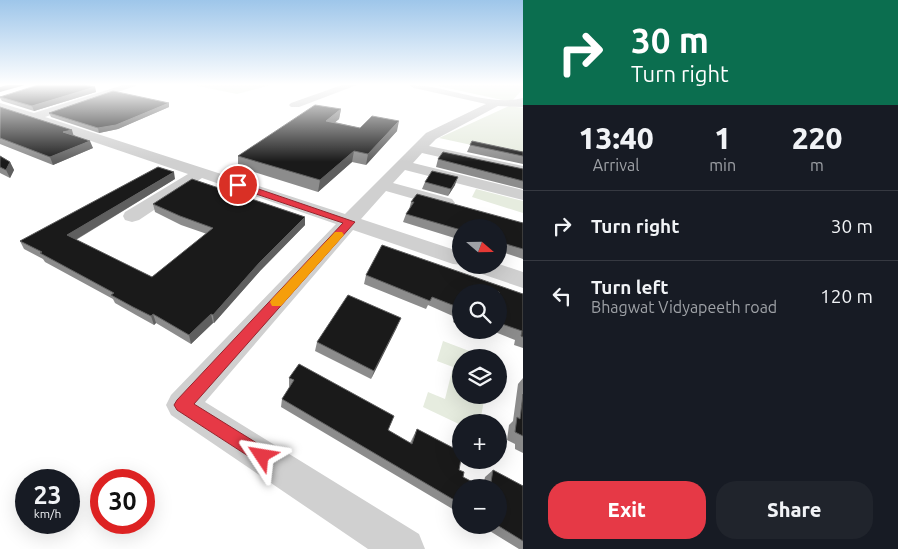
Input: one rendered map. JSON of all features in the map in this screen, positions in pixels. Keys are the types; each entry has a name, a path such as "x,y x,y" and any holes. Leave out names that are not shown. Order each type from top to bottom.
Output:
{"street":[{"path":"14,111 452,256"},
{"path":"34,117 54,111"},
{"path":"404,549 182,405 382,185 431,136 498,111"},
{"path":"411,156 523,171"},
{"path":"411,156 523,195"},
{"path":"132,216 201,172"},
{"path":"382,185 466,209"},
{"path":"505,274 523,280"}],"shaded area":[{"path":"499,111 523,111 523,156 439,138"},
{"path":"476,189 523,201 523,213 472,197"},
{"path":"443,341 464,349 452,349 452,367 437,361"},
{"path":"452,371 452,404 483,404 481,414 452,414 452,421 423,407 428,392 445,399"}],"building":[{"path":"0,111 11,111 72,130 63,132 90,141 50,157 0,138"},
{"path":"56,111 151,111 116,125 98,128 49,113"},
{"path":"307,111 339,111 326,121 360,128 372,116 399,121 368,154 354,151 320,180 238,156"},
{"path":"472,141 523,152 523,156 470,145"},
{"path":"443,152 523,169 523,181 438,159"},
{"path":"0,156 10,162 6,170 0,167"},
{"path":"158,167 174,172 67,235 152,277 213,228 153,204 192,179 305,217 260,262 213,315 211,314 189,335 153,314 151,316 111,295 114,293 20,241"},
{"path":"432,171 458,177 451,189 425,182"},
{"path":"417,194 523,223 523,249 508,245 508,219 452,219 452,227 406,214 414,202 411,202"},
{"path":"382,245 452,269 452,274 465,274 494,284 452,284 452,305 432,297 430,301 366,275"},
{"path":"507,288 523,294 523,337 521,336 522,331 507,326"},
{"path":"348,295 401,318 374,371 317,342"},
{"path":"299,364 394,416 388,430 412,444 417,429 452,447 452,469 459,469 464,472 463,477 467,479 452,479 452,499 282,399 294,380 289,378"},
{"path":"523,394 523,436 515,432 517,417 520,419"},
{"path":"493,470 523,486 523,541 507,531 507,479 492,479"}],"slow traffic":[{"path":"276,302 339,235"}],"route":[{"path":"238,185 350,222 182,405 262,456"}]}
